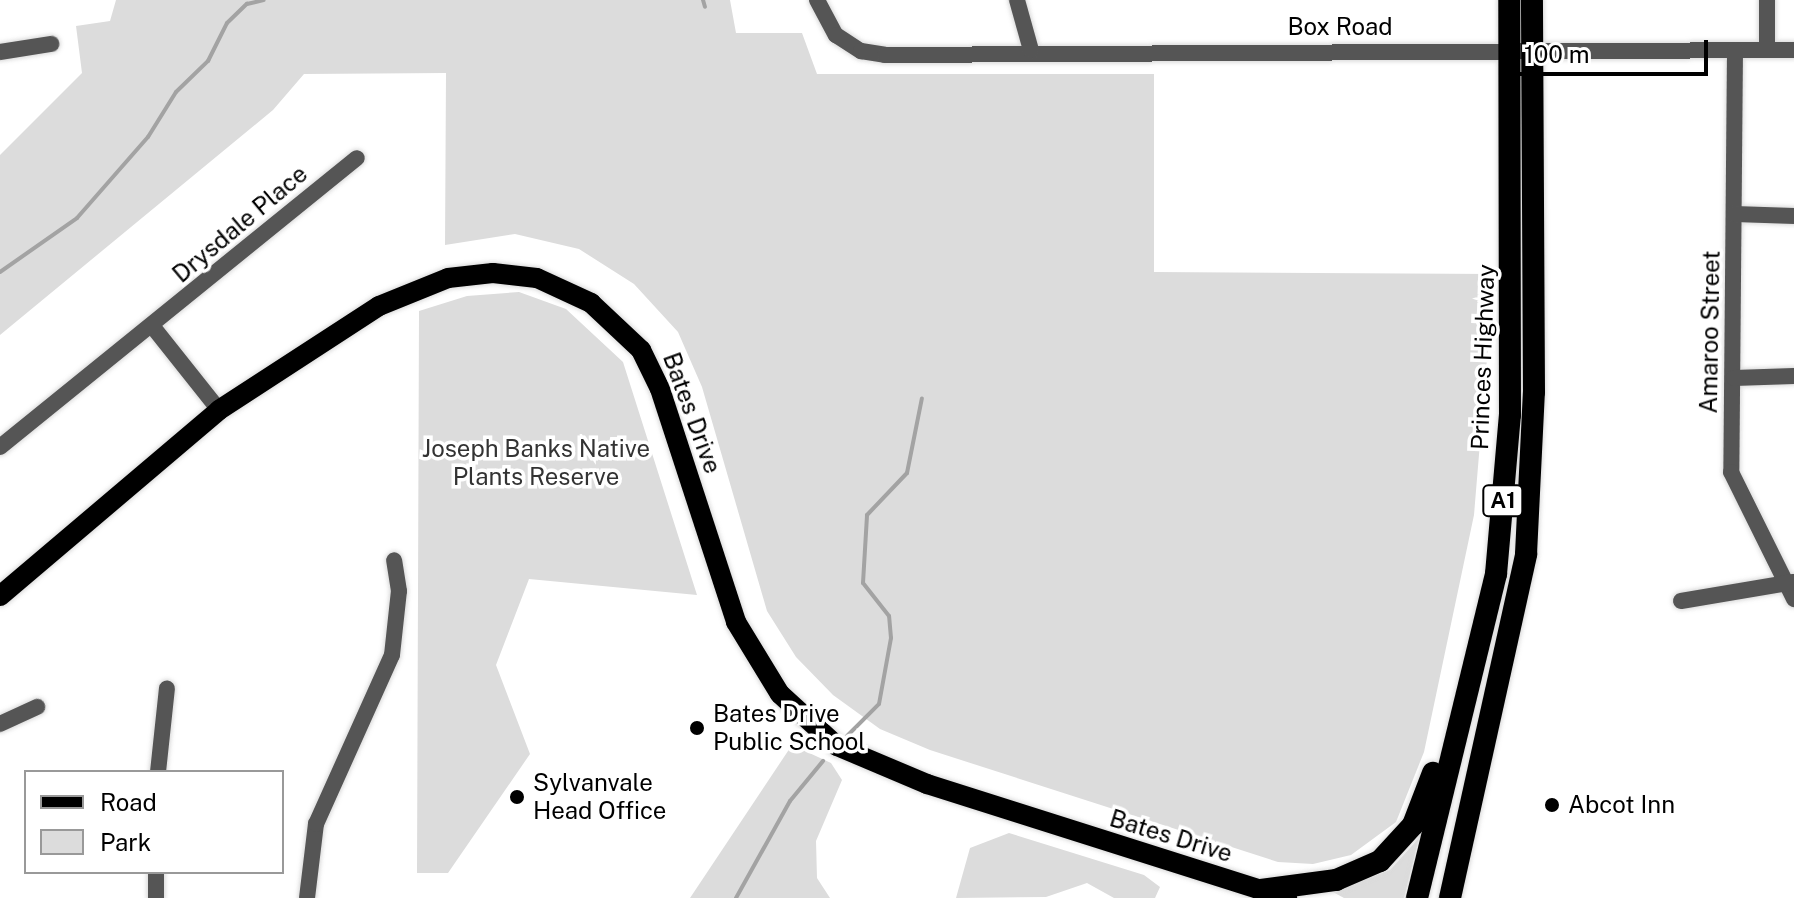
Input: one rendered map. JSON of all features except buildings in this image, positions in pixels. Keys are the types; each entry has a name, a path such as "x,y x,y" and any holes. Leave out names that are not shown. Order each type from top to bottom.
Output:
{"highway":[{"name":"Princes Highway","path":"1450,898 1526,554 1534,392 1522,51 1509,0"},
{"name":"Princes Highway","path":"1417,898 1496,574 1508,450 1522,51 1532,0"},
{"path":"1268,894 1336,880 1380,861 1406,837 1435,765 1454,743"}],"main road":[{"name":"Bates Drive","path":"0,596 219,410 275,369 422,287 493,273 561,286 617,323 641,350 660,389 736,622 756,662 807,721 837,746 927,784 1287,898"}],"street":[{"name":"Box Road","path":"817,0 836,35 861,51 885,55 1031,50 1794,50"},
{"path":"1017,0 1031,50"},
{"path":"1767,0 1767,50"},
{"path":"0,52 51,44"},
{"name":"Amaroo Street","path":"1735,50 1731,472 1789,583 1794,599"},
{"name":"Drysdale Place","path":"0,447 153,327 357,158"},
{"path":"1735,214 1794,216"},
{"path":"153,327 219,410"},
{"path":"1734,378 1794,376"},
{"path":"307,898 316,824 392,655 399,591 394,560"},
{"path":"1681,601 1789,583"},
{"path":"158,770 167,688"},
{"path":"0,724 37,707"},
{"path":"156,874 156,898"}],"green space":[{"path":"116,0 730,0 736,33 802,33 817,74 1154,74 1154,272 1494,274 1474,515 1424,752 1396,822 1351,855 1313,864 1278,862 930,750 880,729 833,695 796,657 767,611 702,387 678,332 634,284 579,249 515,234 445,245 446,73 304,74 273,110 0,335 0,155 82,73 76,26 110,21"},
{"name":"Joseph Banks Native Plants Reserve","path":"519,292 566,309 623,362 697,595 529,579 496,665 530,754 448,873 417,873 419,311 467,296"},
{"path":"792,745 831,763 842,780 816,841 817,878 830,898 690,898"},
{"path":"1009,833 1144,875 1160,887 1155,898 1114,898 1087,883 1046,897 956,898 970,848"},
{"path":"1419,838 1404,898 1344,898 1333,892 1390,870"}],"waterway":[{"path":"0,272 77,218 148,137 176,92 208,61 227,23 247,4 264,0"},
{"path":"703,0 705,7"},
{"path":"847,736 879,704 891,638 889,616 863,583 867,515 907,473 922,398"},
{"path":"736,898 790,801 823,761"}],"place":[{"name":"Bates Drive Public School","path":"697,728"},
{"name":"Sylvanvale Head Office","path":"517,797"},
{"name":"Abcot Inn","path":"1552,805"}]}
